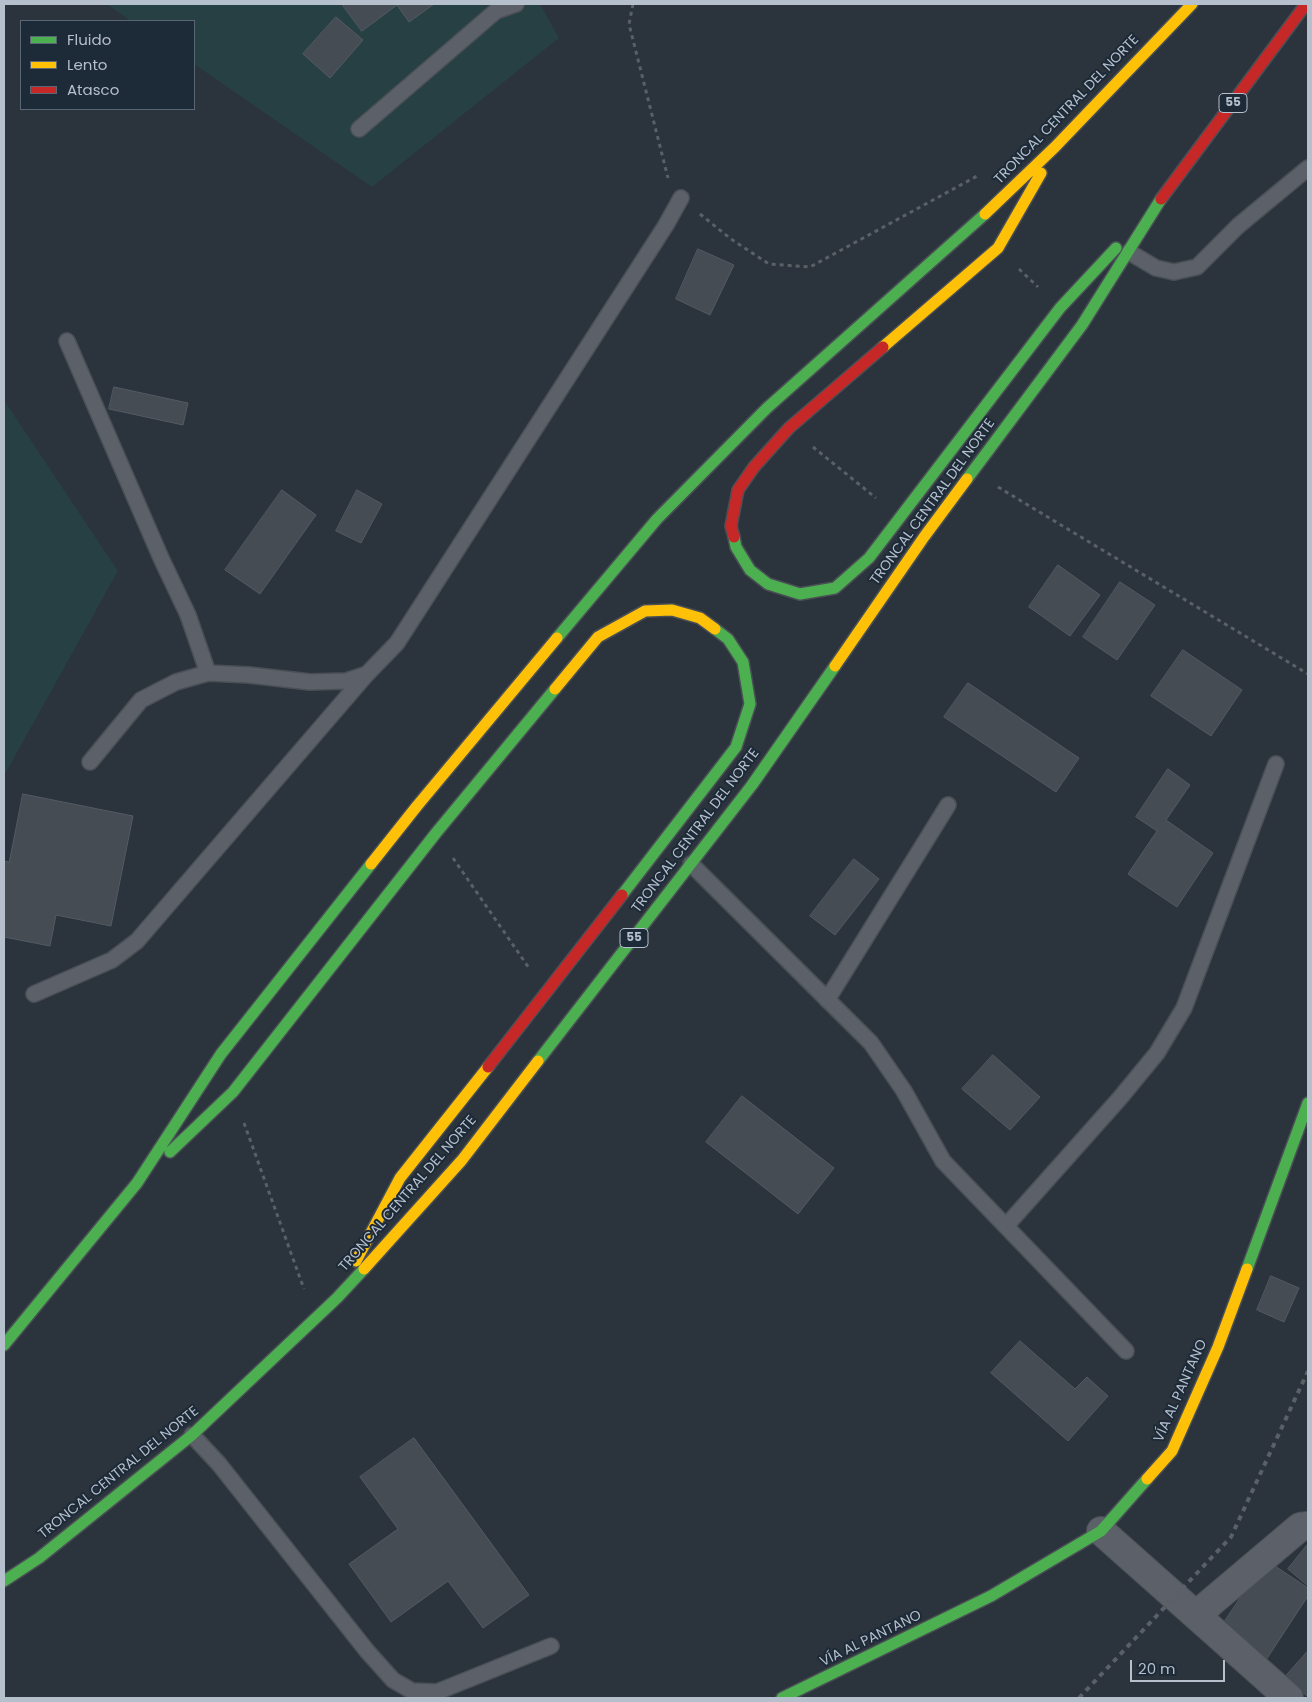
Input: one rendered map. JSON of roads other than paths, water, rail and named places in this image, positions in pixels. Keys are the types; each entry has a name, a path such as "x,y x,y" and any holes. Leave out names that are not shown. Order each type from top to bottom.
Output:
{"main road":[{"name":"TRONCAL CENTRAL DEL NORTE","path":"4,1345 137,1183 222,1054 417,806 658,519 767,408 974,225 1055,147 1192,4"},
{"name":"TRONCAL CENTRAL DEL NORTE","path":"4,1581 38,1558 192,1435 337,1298 462,1160 752,785 924,537 1082,325 1160,202 1306,4"},
{"path":"1055,147 998,248 789,428 754,467 738,490 731,526 736,546 750,570 768,584 800,594 836,588 869,558 1060,308 1160,202"},
{"path":"137,1183 233,1092 436,833 598,636 645,610 672,610 700,618 728,639 743,662 750,704 736,747 546,994 400,1178 337,1298"},
{"name":"VÍA AL PANTANO","path":"782,1698 991,1596 1101,1531 1172,1452 1218,1347 1308,1103"}],"street":[{"path":"1196,1615 1300,1527 1308,1526"},
{"path":"1101,1531 1290,1698"}],"lane":[{"path":"358,129 496,11 516,4"},
{"path":"1129,252 1156,268 1174,272 1197,267 1238,226 1308,168"},
{"path":"34,994 112,960 137,941 367,674 397,643 666,225 681,198"},
{"path":"67,341 161,558 188,615 208,673"},
{"path":"90,762 141,700 176,682 208,673 249,675 310,682 346,681 367,674"},
{"path":"1006,1226 1120,1098 1157,1053 1184,1008 1276,764"},
{"path":"827,1000 948,805"},
{"path":"691,864 872,1043 904,1091 943,1161 1126,1351"},
{"path":"192,1435 219,1464 367,1651 393,1680 412,1691 437,1692 551,1646"}],"railway":[{"path":"1079,1698 1231,1537 1308,1371"}]}
